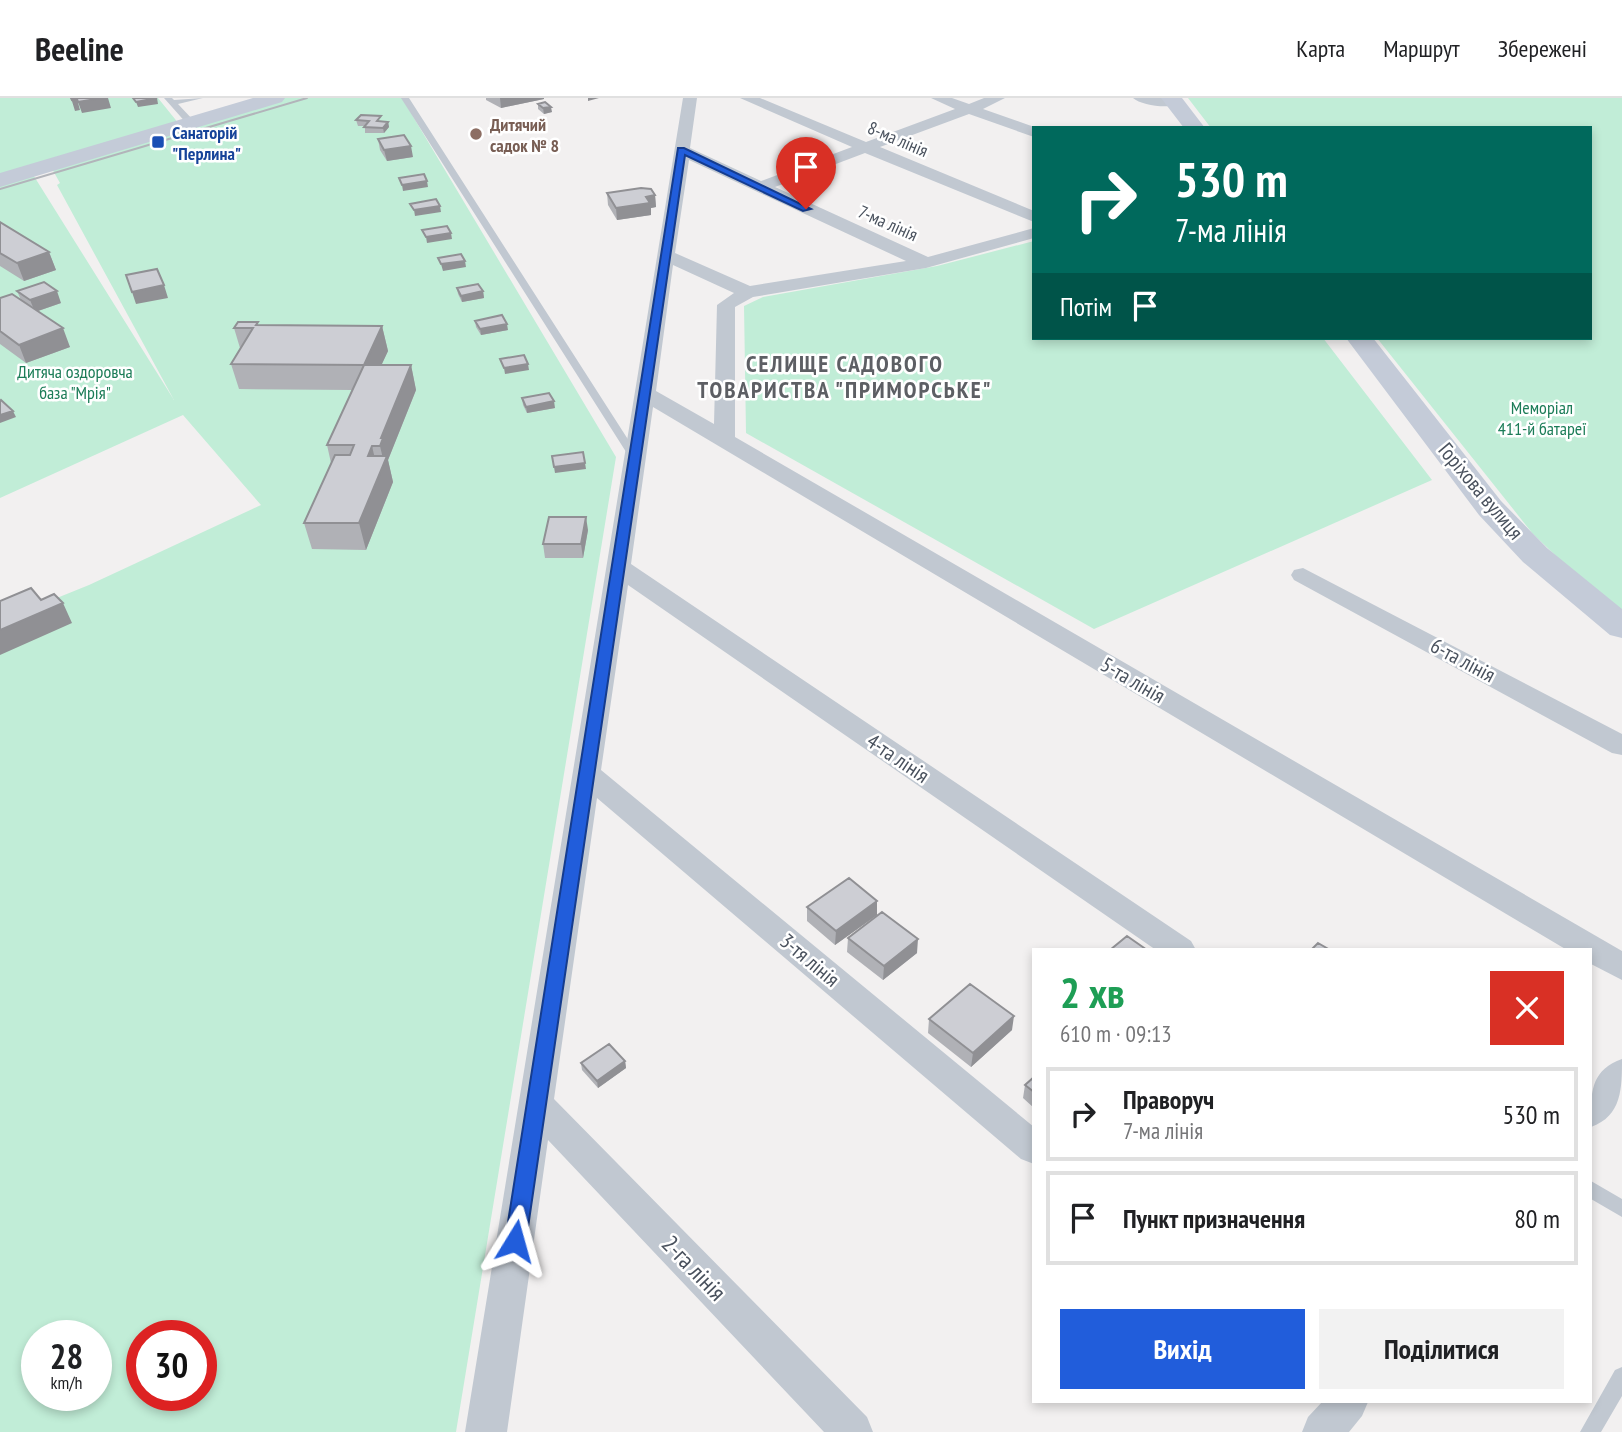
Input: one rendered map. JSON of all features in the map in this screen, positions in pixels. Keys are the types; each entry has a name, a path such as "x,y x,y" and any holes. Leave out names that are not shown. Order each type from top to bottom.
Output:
{"street":[{"path":"0,180 275,98"},
{"path":"486,1432 633,455 690,98"},
{"name":"8-ма лінія","path":"747,98 1032,216"},
{"path":"938,98 1032,131"},
{"path":"759,187 998,98"},
{"path":"1140,98 1173,100 1193,126"},
{"name":"7-ма лінія","path":"681,150 926,263"},
{"path":"724,440 726,305 748,292 926,263 1032,234"},
{"path":"665,255 748,292"},
{"name":"Горіхова вулиця","path":"1361,340 1490,508 1535,555 1622,627"},
{"name":"5-та лінія","path":"643,393 1590,948"},
{"name":"4-та лінія","path":"617,566 1177,948"},
{"name":"6-та лінія","path":"1303,575 1622,746"},
{"name":"3-тя лінія","path":"586,773 1032,1146"},
{"name":"5-та лінія","path":"1592,949 1622,967"},
{"path":"1592,1110 1622,1073"},
{"name":"2-га лінія","path":"536,1104 852,1432"}],"lane":[{"path":"170,101 199,98"},
{"path":"405,98 633,455"},
{"path":"170,101 191,123"},
{"path":"1592,1190 1622,1209"},
{"path":"1590,1432 1622,1377"}],"green space":[{"path":"0,98 158,98 179,124 0,177"},
{"name":"Дитяча оздоровча база \"Мрія\"","path":"281,98 402,98 616,457 456,1432 0,1432 0,621 89,585 261,505 183,415 0,498 0,182 32,173 174,400 57,185 60,183 51,167"},
{"name":"Меморіал 411-й батареї","path":"1188,98 1622,98 1622,610 1578,577 1533,534 1379,340 1592,340 1592,126 1209,126"},
{"path":"1032,242 1032,340 1325,340 1432,480 1094,629 746,433 744,306 763,297 937,266"}],"building":[{"path":"71,98 102,98 78,102 77,99"},
{"path":"133,98 157,98 136,102"},
{"path":"545,102 551,107 543,108 538,104"},
{"path":"361,115 381,116 377,121 388,122 383,128 364,127 369,121 356,120"},
{"path":"404,135 411,146 384,150 378,139"},
{"path":"424,174 427,181 402,185 399,178"},
{"path":"651,189 655,195 646,197 650,203 616,208 607,193"},
{"path":"436,199 440,206 414,210 410,204"},
{"path":"0,222 49,252 17,263 0,253"},
{"path":"447,226 451,233 426,237 422,230"},
{"path":"461,254 465,261 441,264 438,258"},
{"path":"157,269 164,285 132,292 126,275"},
{"path":"44,282 57,291 30,300 17,291"},
{"path":"478,284 483,291 461,296 457,288"},
{"path":"12,294 63,328 19,345 0,331 0,298"},
{"path":"502,315 507,324 480,329 475,321"},
{"path":"238,322 258,322 256,325 382,326 364,365 231,364 253,328 234,328"},
{"path":"524,355 528,364 504,368 500,359"},
{"path":"364,365 411,365 380,446 372,446 368,456 387,456 359,523 304,523 335,455 350,455 354,445 327,445"},
{"path":"549,393 554,401 526,407 522,398"},
{"path":"1,400 13,411 0,415"},
{"path":"583,452 585,463 554,467 552,456"},
{"path":"549,517 586,517 581,544 543,544"},
{"path":"31,588 41,600 54,594 63,603 0,630 0,601"},
{"path":"849,878 877,901 836,931 807,907"},
{"path":"882,912 918,939 884,966 848,938"},
{"path":"1127,936 1144,948 1112,948"},
{"path":"1318,943 1327,948 1313,948"},
{"path":"970,984 1014,1016 973,1053 929,1019"},
{"path":"609,1044 625,1061 597,1081 581,1063"},
{"path":"1032,1079 1032,1090 1025,1085"}],"tram line":[{"path":"0,189 307,98"}],"place":[{"name":"Дитячий садок № 8","path":"476,134"},
{"name":"Санаторій \"Перлина\"","path":"158,142"}],"district":[{"name":"СЕЛИЩЕ САДОВОГО ТОВАРИСТВА \"ПРИМОРСЬКЕ\"","path":"845,376"}],"route":[{"path":"515,1241 681,150 806,209"}]}
